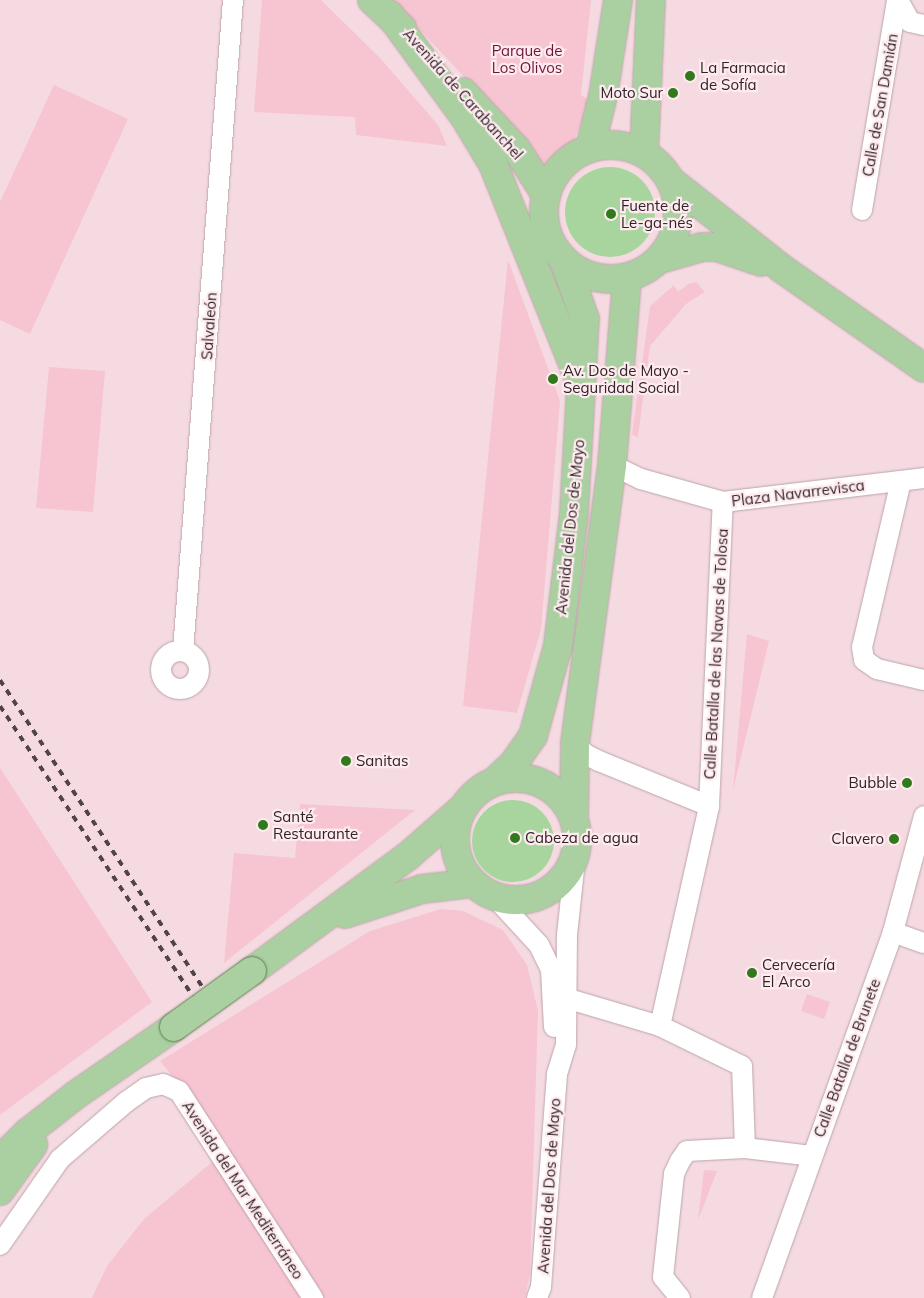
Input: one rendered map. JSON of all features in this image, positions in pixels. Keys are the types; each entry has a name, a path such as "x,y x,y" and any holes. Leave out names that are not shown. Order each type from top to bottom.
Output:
{"main road":[{"path":"590,148 603,96 618,0"},
{"path":"644,153 651,0"},
{"path":"381,7 464,116 493,164 583,389"},
{"name":"Avenida de Carabanchel","path":"381,7 517,150 546,196"},
{"path":"671,181 678,201 678,222 672,242 660,259 645,271 627,278 597,277 582,273 564,260 546,230 546,196 555,175 570,158 590,148 608,145 644,153 659,165 671,181 781,268 924,368"},
{"path":"660,259 702,247 716,247 781,268"},
{"name":"Avenida del Dos de Mayo","path":"495,781 514,763 533,736 558,646 574,513 583,389 585,319 564,260"},
{"path":"318,924 422,889 482,889 510,900 528,899 545,893 559,882 570,868 576,851 574,817 576,743 612,465 627,278"},
{"path":"0,1160 27,1133 318,924 408,856 464,807 477,791 495,781 514,777 533,779 550,788 564,801 574,817"},
{"path":"464,807 457,824 455,844 461,869 482,889"},
{"path":"0,1191 57,1111"}],"street":[{"name":"Salvaleón","path":"184,651 232,0"},
{"path":"898,0 910,22 924,25"},
{"name":"Calle de San Damián","path":"862,210 898,0"},
{"name":"Plaza Navarrevisca","path":"612,465 641,479 723,502 924,478"},
{"path":"901,481 862,647 864,660 877,669 924,680"},
{"name":"Calle Batalla de las Navas de Tolosa","path":"660,1026 709,806 723,502"},
{"name":"Calle Batalla de las Navas de Tolosa","path":"576,743 585,754 599,761 709,806"},
{"name":"Calle Batalla de Brunete","path":"762,1298 893,932 924,816"},
{"name":"Avenida del Dos de Mayo","path":"557,1074 566,1045 569,999 567,934 576,851"},
{"name":"Avenida del Dos de Mayo","path":"482,889 539,945 551,970 555,1004 554,1053 557,1074 541,1294"},
{"path":"893,932 924,943"},
{"path":"569,999 660,1026 742,1066 746,1148"},
{"name":"Avenida del Mar Mediterráneo","path":"0,1245 60,1159 126,1102 146,1088 164,1084 179,1091 313,1298"},
{"path":"680,1298 663,1277 677,1167 687,1151 746,1148 812,1156"}],"green space":[{"path":"262,0 321,0 381,59 438,125 447,146 356,135 355,117 254,112"},
{"name":"Parque de Los Olivos","path":"392,0 591,0 581,95 591,102 574,140 545,169 515,131"},
{"path":"54,85 128,119 30,334 0,320 0,202"},
{"path":"508,260 560,401 541,629 517,713 463,706"},
{"path":"696,282 705,292 686,304 650,346 638,437 632,435 650,306 674,285 678,292 688,284"},
{"path":"49,367 105,371 93,512 36,508"},
{"path":"747,634 769,641 733,790"},
{"path":"0,768 152,1002 0,1115"},
{"path":"300,804 415,810 224,963 234,853 295,858"},
{"path":"441,909 463,911 503,930 527,965 538,1011 530,1272 525,1298 92,1298 107,1266 144,1219 230,1147 160,1061 370,931"},
{"path":"807,994 830,1002 824,1019 801,1011"},
{"path":"704,1170 717,1171 698,1220"}],"shaded area":[{"path":"610,167 627,170 642,180 652,195 655,212 652,229 642,244 627,254 610,257 593,254 578,244 568,229 565,212 568,195 578,180 593,170"},
{"path":"513,800 529,803 542,812 551,825 554,841 551,857 542,870 529,879 513,882 497,879 484,870 475,857 472,841 475,825 484,812 497,803"}],"railway":[{"path":"0,680 218,1010"},
{"path":"0,706 205,1014"}],"place":[{"name":"La Farmacia de Sofía","path":"690,76"},
{"name":"Moto Sur","path":"673,93"},
{"name":"Fuente de Le-ga-nés","path":"611,214"},
{"name":"Av. Dos de Mayo - Seguridad Social","path":"553,379"},
{"name":"Sanitas","path":"346,761"},
{"name":"Bubble","path":"907,783"},
{"name":"Santé Restaurante","path":"263,825"},
{"name":"Cabeza de agua","path":"515,838"},
{"name":"Clavero","path":"894,839"},
{"name":"Cervecería El Arco","path":"752,973"}]}
